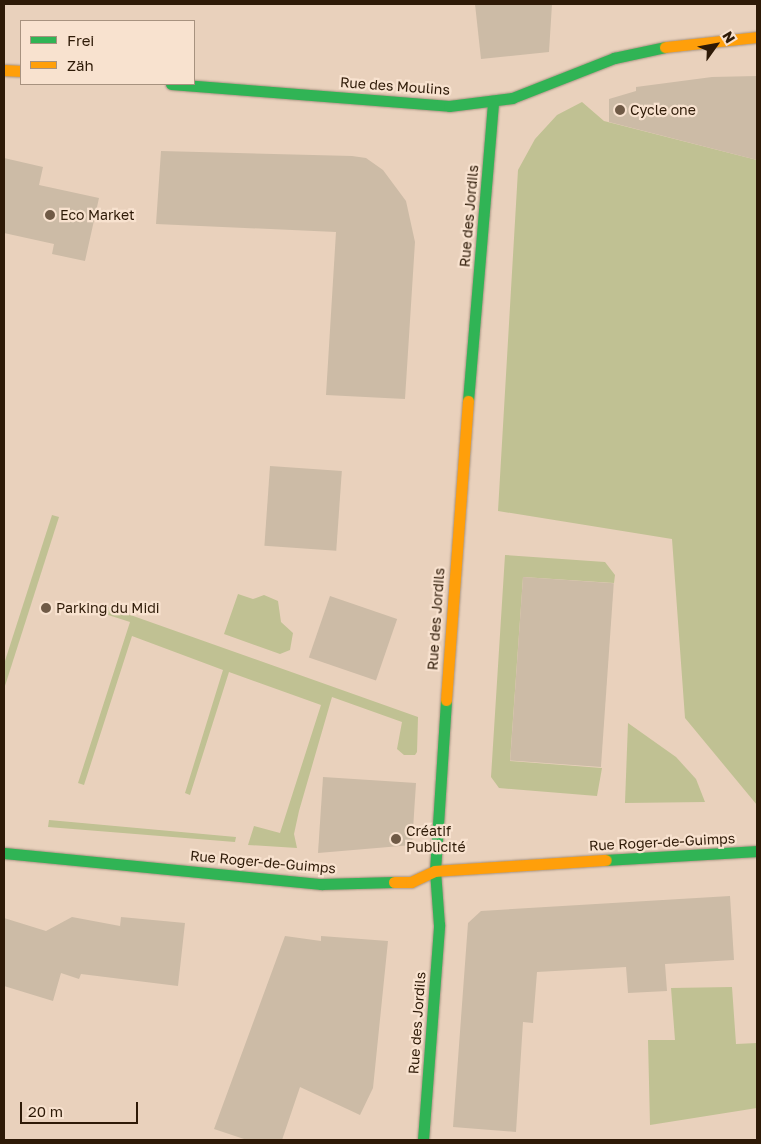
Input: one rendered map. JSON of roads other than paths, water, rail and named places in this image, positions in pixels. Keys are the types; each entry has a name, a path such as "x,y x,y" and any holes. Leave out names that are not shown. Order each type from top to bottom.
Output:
{"street":[{"name":"Rue des Moulins","path":"184,85 449,106 493,101 651,48 757,38"},
{"path":"4,70 20,71"},
{"name":"Rue des Jordils","path":"423,1140 439,925 436,871 457,535 493,101"},
{"name":"Rue Roger-de-Guimps","path":"4,853 321,884 411,882 436,871 757,851"}],"place":[{"name":"Cycle one","path":"620,110"},
{"name":"Eco Market","path":"50,215"},
{"name":"Parking du Midi","path":"46,608"},
{"name":"Créatif Publicité","path":"396,839"}]}
